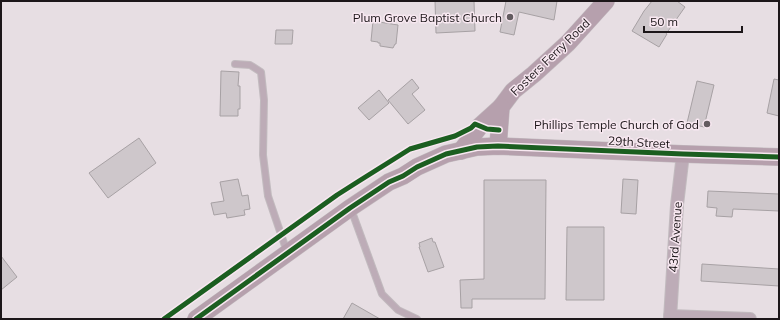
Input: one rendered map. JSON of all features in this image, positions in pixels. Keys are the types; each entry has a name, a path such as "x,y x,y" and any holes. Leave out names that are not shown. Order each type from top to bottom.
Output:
{"street":[{"name":"Fosters Ferry Road","path":"498,146 501,107 513,91 568,43 606,1"},
{"path":"461,151 480,126 501,107"},
{"path":"196,319 350,208 389,182 446,154 477,147 498,146"},
{"name":"29th Street","path":"498,146 779,157"},
{"name":"43rd Avenue","path":"670,317 682,154"},
{"path":"670,317 750,319"}],"lane":[{"path":"235,64 250,65 261,72 264,100 263,155 268,196 288,253"},
{"path":"350,208 382,294 398,310 418,319"}],"building":[{"path":"435,1 474,1 475,31 436,33"},
{"name":"Plum Grove Baptist Church","path":"506,1 557,1 554,20 519,12 514,35 500,32"},
{"path":"652,1 677,1 685,7 666,34 659,47 632,31"},
{"path":"373,21 398,25 396,44 393,48 380,46 380,43 371,41"},
{"path":"276,30 293,30 292,44 275,44"},
{"path":"221,71 239,72 238,86 240,86 240,109 238,109 238,116 220,116"},
{"path":"412,79 419,88 412,94 425,110 408,124 388,100"},
{"path":"774,79 779,80 779,116 767,113"},
{"path":"697,81 714,85 704,127 687,123"},
{"path":"379,90 389,103 369,120 358,108"},
{"path":"139,138 156,163 108,198 89,173"},
{"path":"238,179 242,196 248,195 250,209 244,210 245,215 227,218 226,213 214,215 211,203 224,201 220,182"},
{"path":"623,179 638,180 636,214 621,213"},
{"path":"484,180 546,180 545,299 472,299 472,308 461,308 460,280 484,279"},
{"path":"708,191 779,194 779,211 733,209 732,217 716,216 717,208 707,207"},
{"path":"567,227 604,227 604,300 566,300"},
{"path":"432,238 433,242 435,242 444,267 428,272 419,243"},
{"path":"1,256 17,277 1,290"},
{"path":"702,264 779,269 779,286 701,281"},
{"path":"352,303 380,319 343,319"}],"cycle path":[{"path":"164,319 337,195 410,149 455,136 471,128 475,124 487,129 499,130"},
{"path":"196,319 350,208 389,182 446,154 477,147 498,146 779,157"}],"place":[{"name":"Plum Grove Baptist Church","path":"510,17"},
{"name":"Phillips Temple Church of God","path":"707,124"}]}
